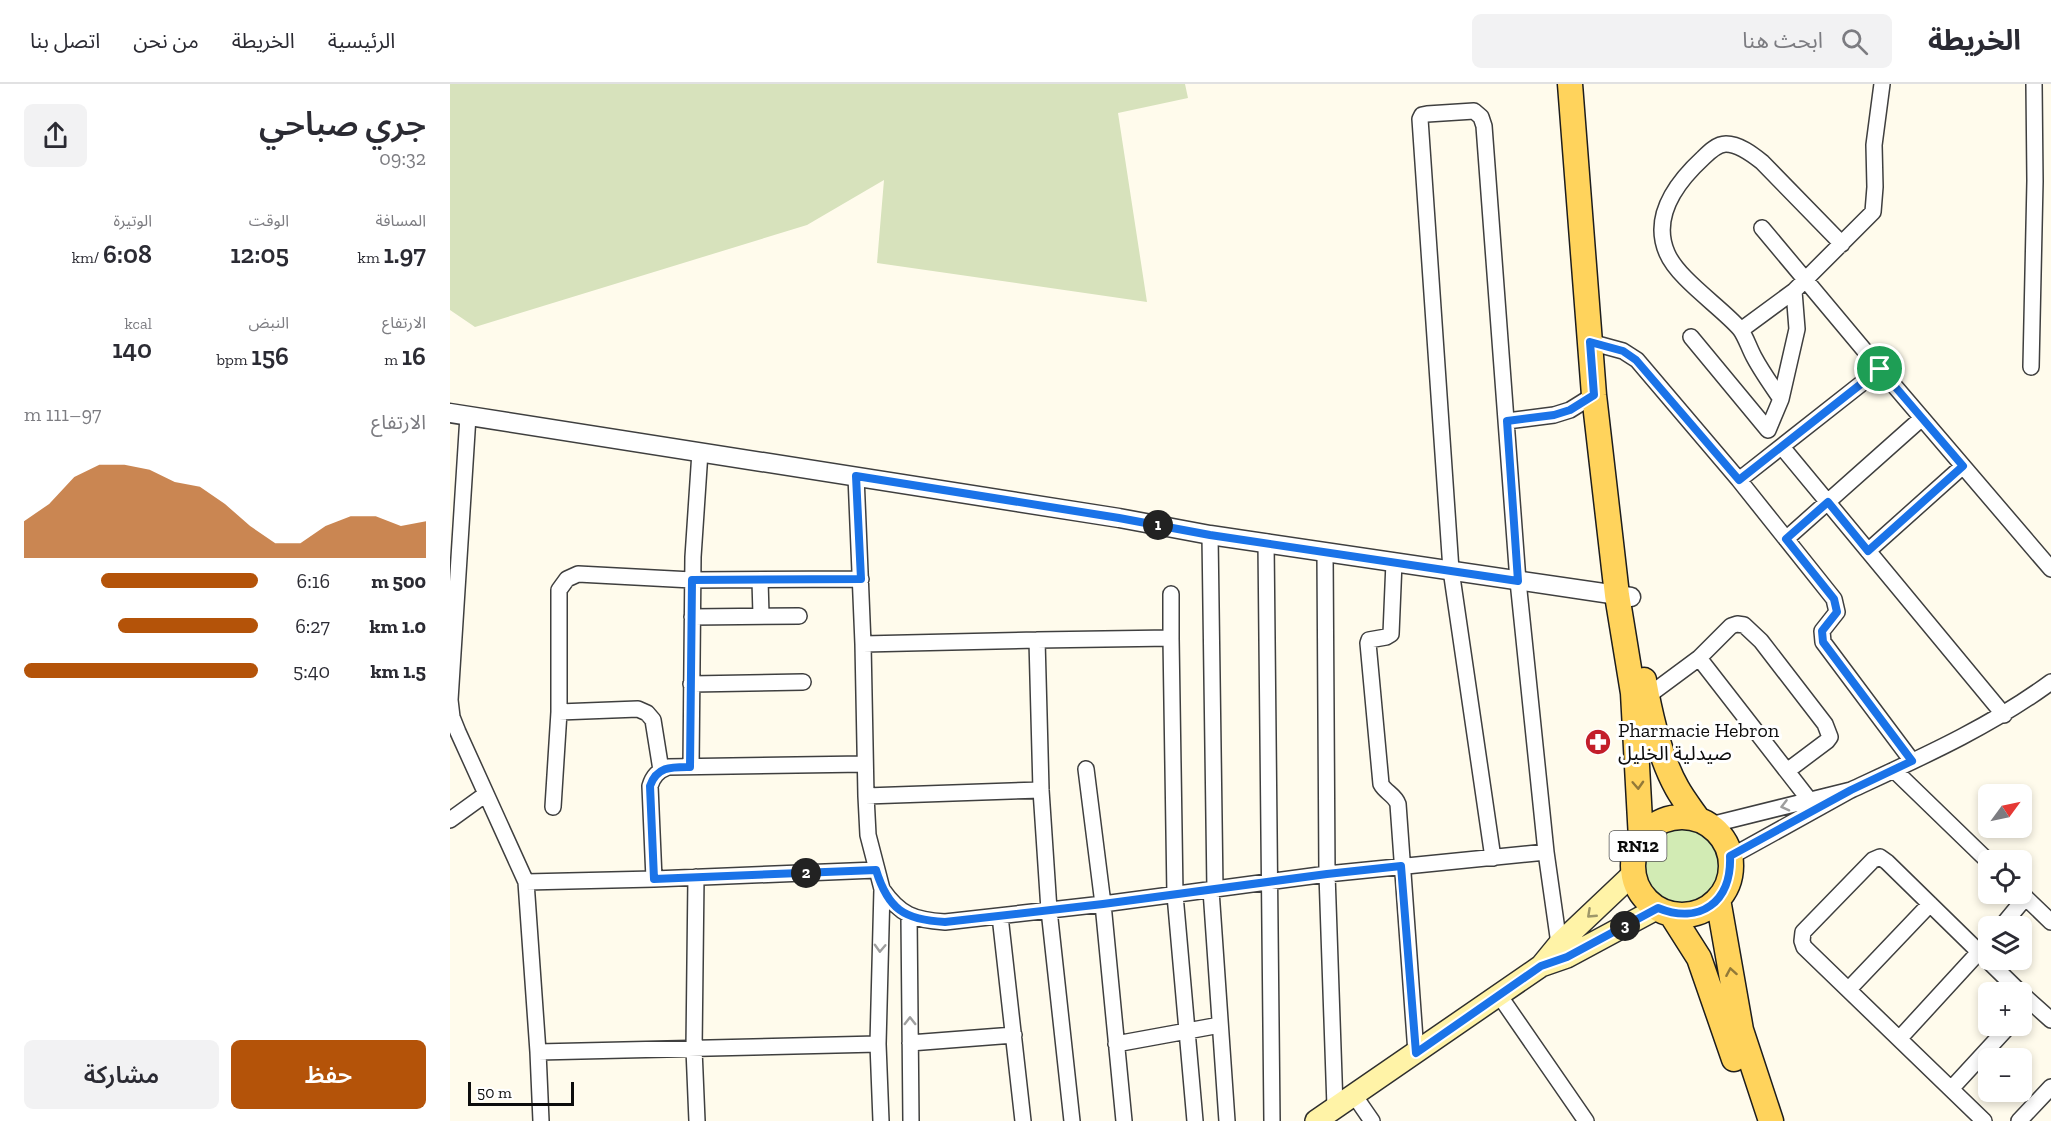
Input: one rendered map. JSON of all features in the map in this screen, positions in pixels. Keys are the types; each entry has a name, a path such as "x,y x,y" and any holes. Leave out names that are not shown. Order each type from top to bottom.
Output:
{"main road":[{"name":"RN12","path":"1570,84 1624,596"},
{"name":"RN12","path":"1584,84 1598,344 1594,395 1640,701 1641,839"},
{"name":"RN12","path":"1640,701 1677,788 1704,822 1723,839 1730,856"},
{"name":"RN12","path":"1704,822 1685,817 1672,818 1649,829 1641,839 1634,856 1634,873 1638,887 1646,899 1665,911 1699,958 1772,1121"},
{"path":"1563,950 1665,911 1684,915 1697,913 1709,907 1727,886 1731,872 1730,856"},
{"path":"1316,1121 1563,950 1634,873"},
{"name":"RN12","path":"1718,899 1733,1032 1755,1121"}],"street":[{"path":"1741,330 1794,291 1873,212 1874,145 1882,84"},
{"path":"2031,367 2035,181 2034,84"},
{"path":"1493,858 1451,570 1420,119 1422,115 1427,114 1474,111 1481,117 1484,126 1518,581 1546,852 1563,950"},
{"path":"1781,399 1761,370 1741,330 1678,269 1667,254 1663,234 1667,203 1684,174 1711,151 1725,144 1732,145 1748,152 1778,177 1842,244"},
{"path":"1762,228 2051,569"},
{"path":"1691,337 1768,430 1781,399 1797,329 1794,291"},
{"path":"1598,344 1623,351 1636,360 1739,480 1834,599 1837,612 1822,631 1823,642 1912,761"},
{"path":"1739,480 1880,369"},
{"path":"1507,421 1554,415 1570,410 1594,395"},
{"path":"541,1121 526,882 458,732 452,717 450,700 459,414 1119,518 1210,535 1624,596"},
{"path":"1786,539 1922,418"},
{"path":"1782,447 2004,715"},
{"path":"690,767 692,580 700,452"},
{"path":"1868,551 1963,466"},
{"path":"856,476 868,835 882,889 892,904 909,916 927,921 945,922 1175,895 1327,874 1546,852"},
{"path":"1210,535 1213,890 1227,1121"},
{"path":"1266,542 1272,1121"},
{"path":"1325,552 1327,874 1335,1107"},
{"path":"1394,562 1391,634 1372,639 1368,643 1381,784 1398,804 1416,1053"},
{"path":"554,807 559,712 559,590 567,579 578,574 692,580 861,579"},
{"path":"760,580 761,615"},
{"path":"1171,594 1175,895 1195,1121"},
{"path":"692,617 799,616"},
{"path":"1640,701 1699,658 1731,626 1744,625 1751,630 1775,659 1825,724 1830,737 1787,771"},
{"path":"863,644 1171,638"},
{"path":"1037,640 1041,790 1049,910 1072,1121"},
{"path":"1699,658 1813,804"},
{"path":"691,684 802,682"},
{"path":"1704,822 1813,804 1851,790 2004,715 2051,682"},
{"path":"559,712 638,709 646,713 653,720 661,770"},
{"path":"654,879 650,786 656,773 661,770 668,767 865,764"},
{"path":"1086,769 1103,904 1124,1121"},
{"path":"1893,770 1978,851"},
{"path":"866,796 1041,790"},
{"path":"450,820 486,794"},
{"path":"1730,856 1813,804"},
{"path":"1978,942 1930,904 1880,857 1873,860 1803,932 1802,941 1804,947 1984,1121"},
{"path":"526,882 696,878 876,870"},
{"path":"696,878 694,1049 697,1121"},
{"path":"880,1121 878,1044 882,889"},
{"path":"1849,989 1930,904"},
{"path":"2032,904 2051,922"},
{"path":"909,916 911,1121"},
{"path":"1000,916 1023,1121"},
{"path":"1900,1038 1978,954"},
{"path":"2001,970 2010,982"},
{"path":"1499,995 1586,1121"},
{"path":"2032,1006 2051,1020"},
{"path":"1116,1044 1220,1025"},
{"path":"910,1043 1014,1035"},
{"path":"1951,1089 2000,1036"},
{"path":"538,1052 878,1044"},
{"path":"2019,1121 2051,1087"},
{"path":"1354,1095 1372,1121"}],"green space":[{"path":"450,84 1185,84 1188,98 1118,113 1147,302 877,263 884,180 807,225 475,327 450,310"},
{"path":"1682,826 1697,829 1710,837 1718,850 1721,865 1718,880 1710,893 1697,901 1682,904 1667,901 1654,893 1646,880 1643,865 1646,850 1654,837 1667,829"}],"place":[{"name":"Pharmacie Hebron صيدلية الخليل","path":"1598,742"}],"route":[{"path":"1590,342 1631,355 1739,480 1880,369 1963,466 1868,551 1828,502 1786,539 1834,599 1837,612 1822,631 1823,642 1912,761 1851,790 1730,856 1731,872 1727,886 1709,907 1697,913 1684,915 1671,914 1658,908 1567,957 1541,966 1416,1053 1401,866 945,922 927,921 909,916 892,904 882,889 876,870 654,879 650,786 652,779 656,773 668,767 690,767 692,580 861,579 856,476 1119,518 1210,535 1518,581 1507,421 1554,415 1570,410 1594,395 1590,342"}]}
